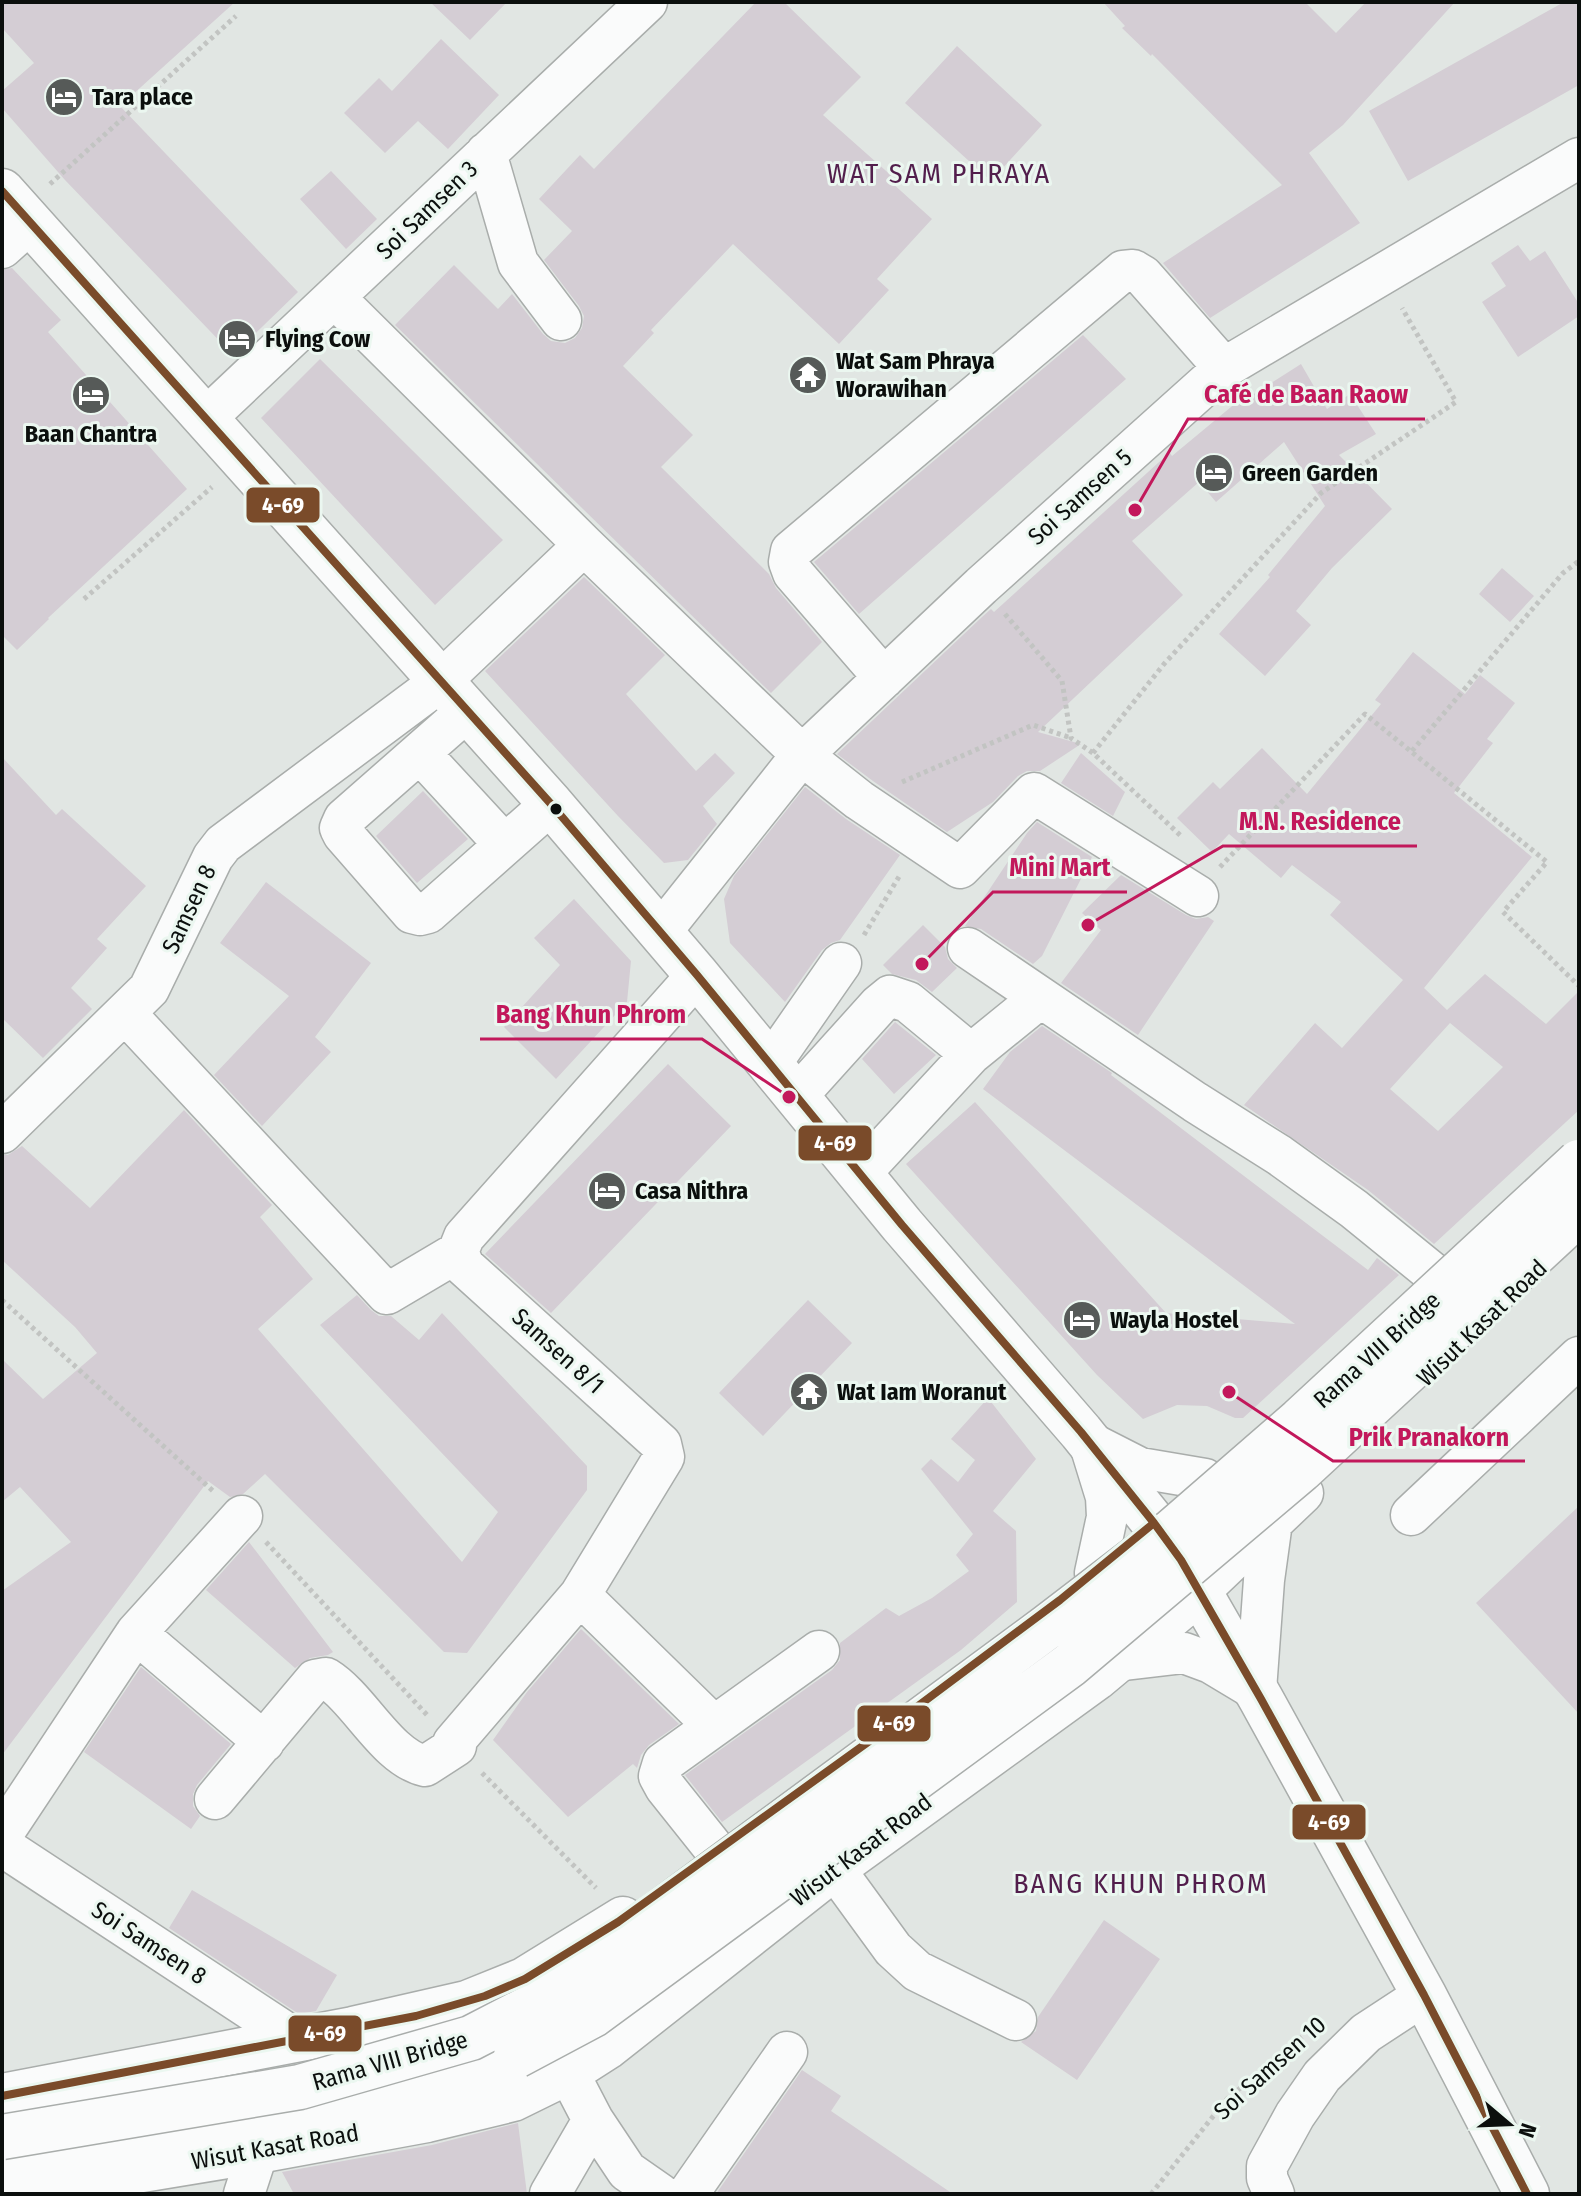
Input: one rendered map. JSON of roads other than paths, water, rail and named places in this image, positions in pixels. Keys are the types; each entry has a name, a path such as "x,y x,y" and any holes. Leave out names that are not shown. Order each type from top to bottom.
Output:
{"main road":[{"path":"14,219 243,459 551,804 1154,1523 1181,1560 1256,1690 1424,1995 1527,2194"},
{"name":"Rama VIII Bridge","path":"2,2137 300,2087 471,2038 533,2006 1171,1532 1311,1410 1579,1162"},
{"name":"Rama VIII Bridge","path":"2,2163 429,2088 516,2056 593,2015 1070,1665 1301,1470 1579,1213"},
{"path":"2,2096 297,2040 467,2003 524,1980 625,1917 893,1725 1082,1583 1154,1523"},
{"path":"1082,1583 1091,1596 1110,1612 1117,1632 1112,1665"},
{"name":"Wisut Kasat Road","path":"2,2193 427,2120 513,2099 568,2072 607,2047 834,1868 1112,1665 1199,1592"}],"street":[{"name":"Soi Samsen 3","path":"205,419 486,153 631,7"},
{"path":"486,153 518,263 561,320"},
{"name":"Soi Samsen 5","path":"660,933 802,755 981,586 1224,368 1579,158"},
{"path":"884,678 793,573 789,562 791,551 1123,271 1133,270 1143,276 1224,368"},
{"path":"335,298 802,755 859,800 960,868 1034,793 1208,883"},
{"path":"551,804 428,913 412,913 340,828 344,819 420,753 453,697 584,545"},
{"name":"Samsen 8","path":"2,1133 149,989 213,857 223,844 453,697"},
{"path":"420,753 504,844"},
{"path":"968,948 1279,1155 1354,1209 1434,1274"},
{"path":"783,1081 850,953"},
{"path":"126,1014 387,1294 458,1252 464,1237 697,975"},
{"path":"783,1081 890,996 908,1002 971,1054"},
{"path":"860,1174 971,1054 1040,998"},
{"path":"1154,1523 1434,1274 1579,1139"},
{"name":"Wisut Kasat Road","path":"1199,1592 1579,1231"},
{"name":"Samsen 8/1","path":"264,1742 315,1680 326,1678 339,1686 414,1763 425,1766 455,1745 580,1595 664,1457 661,1444 464,1266 458,1252"},
{"path":"1411,1515 1579,1357"},
{"path":"1089,1442 1140,1468 1205,1479"},
{"path":"1082,1583 1107,1517 1106,1497 1089,1442"},
{"path":"2,1835 136,1633 242,1516"},
{"path":"1112,1665 1184,1653 1211,1663 1256,1690 1264,1580 1272,1522"},
{"path":"580,1595 714,1726"},
{"path":"136,1633 264,1742 215,1799"},
{"path":"716,1851 659,1776 663,1763 819,1651"},
{"name":"Soi Samsen 8","path":"2,1846 297,2040"},
{"path":"834,1868 893,1949 917,1971 1016,2020"},
{"path":"1274,2194 1267,2178 1267,2166 1295,2115 1322,2076 1366,2033 1424,1995"},
{"path":"688,2194 787,2052"},
{"path":"568,2072 593,2120 627,2171 660,2194"},
{"path":"550,2194 593,2120"},
{"path":"244,2194 258,2151"}],"place":[{"name":"Tara place","path":"64,97"},
{"name":"Flying Cow","path":"237,339"},
{"name":"Wat Sam Phraya Worawihan","path":"808,375"},
{"name":"Baan Chantra","path":"91,395"},
{"name":"Green Garden","path":"1214,473"},
{"name":"Café de Baan Raow","path":"1135,510"},
{"name":"M.N. Residence","path":"1088,925"},
{"name":"Mini Mart","path":"922,964"},
{"name":"Bang Khun Phrom","path":"789,1097"},
{"name":"Casa Nithra","path":"607,1191"},
{"name":"Wayla Hostel","path":"1082,1320"},
{"name":"Wat Iam Woranut","path":"809,1392"},
{"name":"Prik Pranakorn","path":"1229,1392"}],"district":[{"name":"WAT SAM PHRAYA","path":"939,173"},
{"name":"BANG KHUN PHROM","path":"1141,1883"}]}
